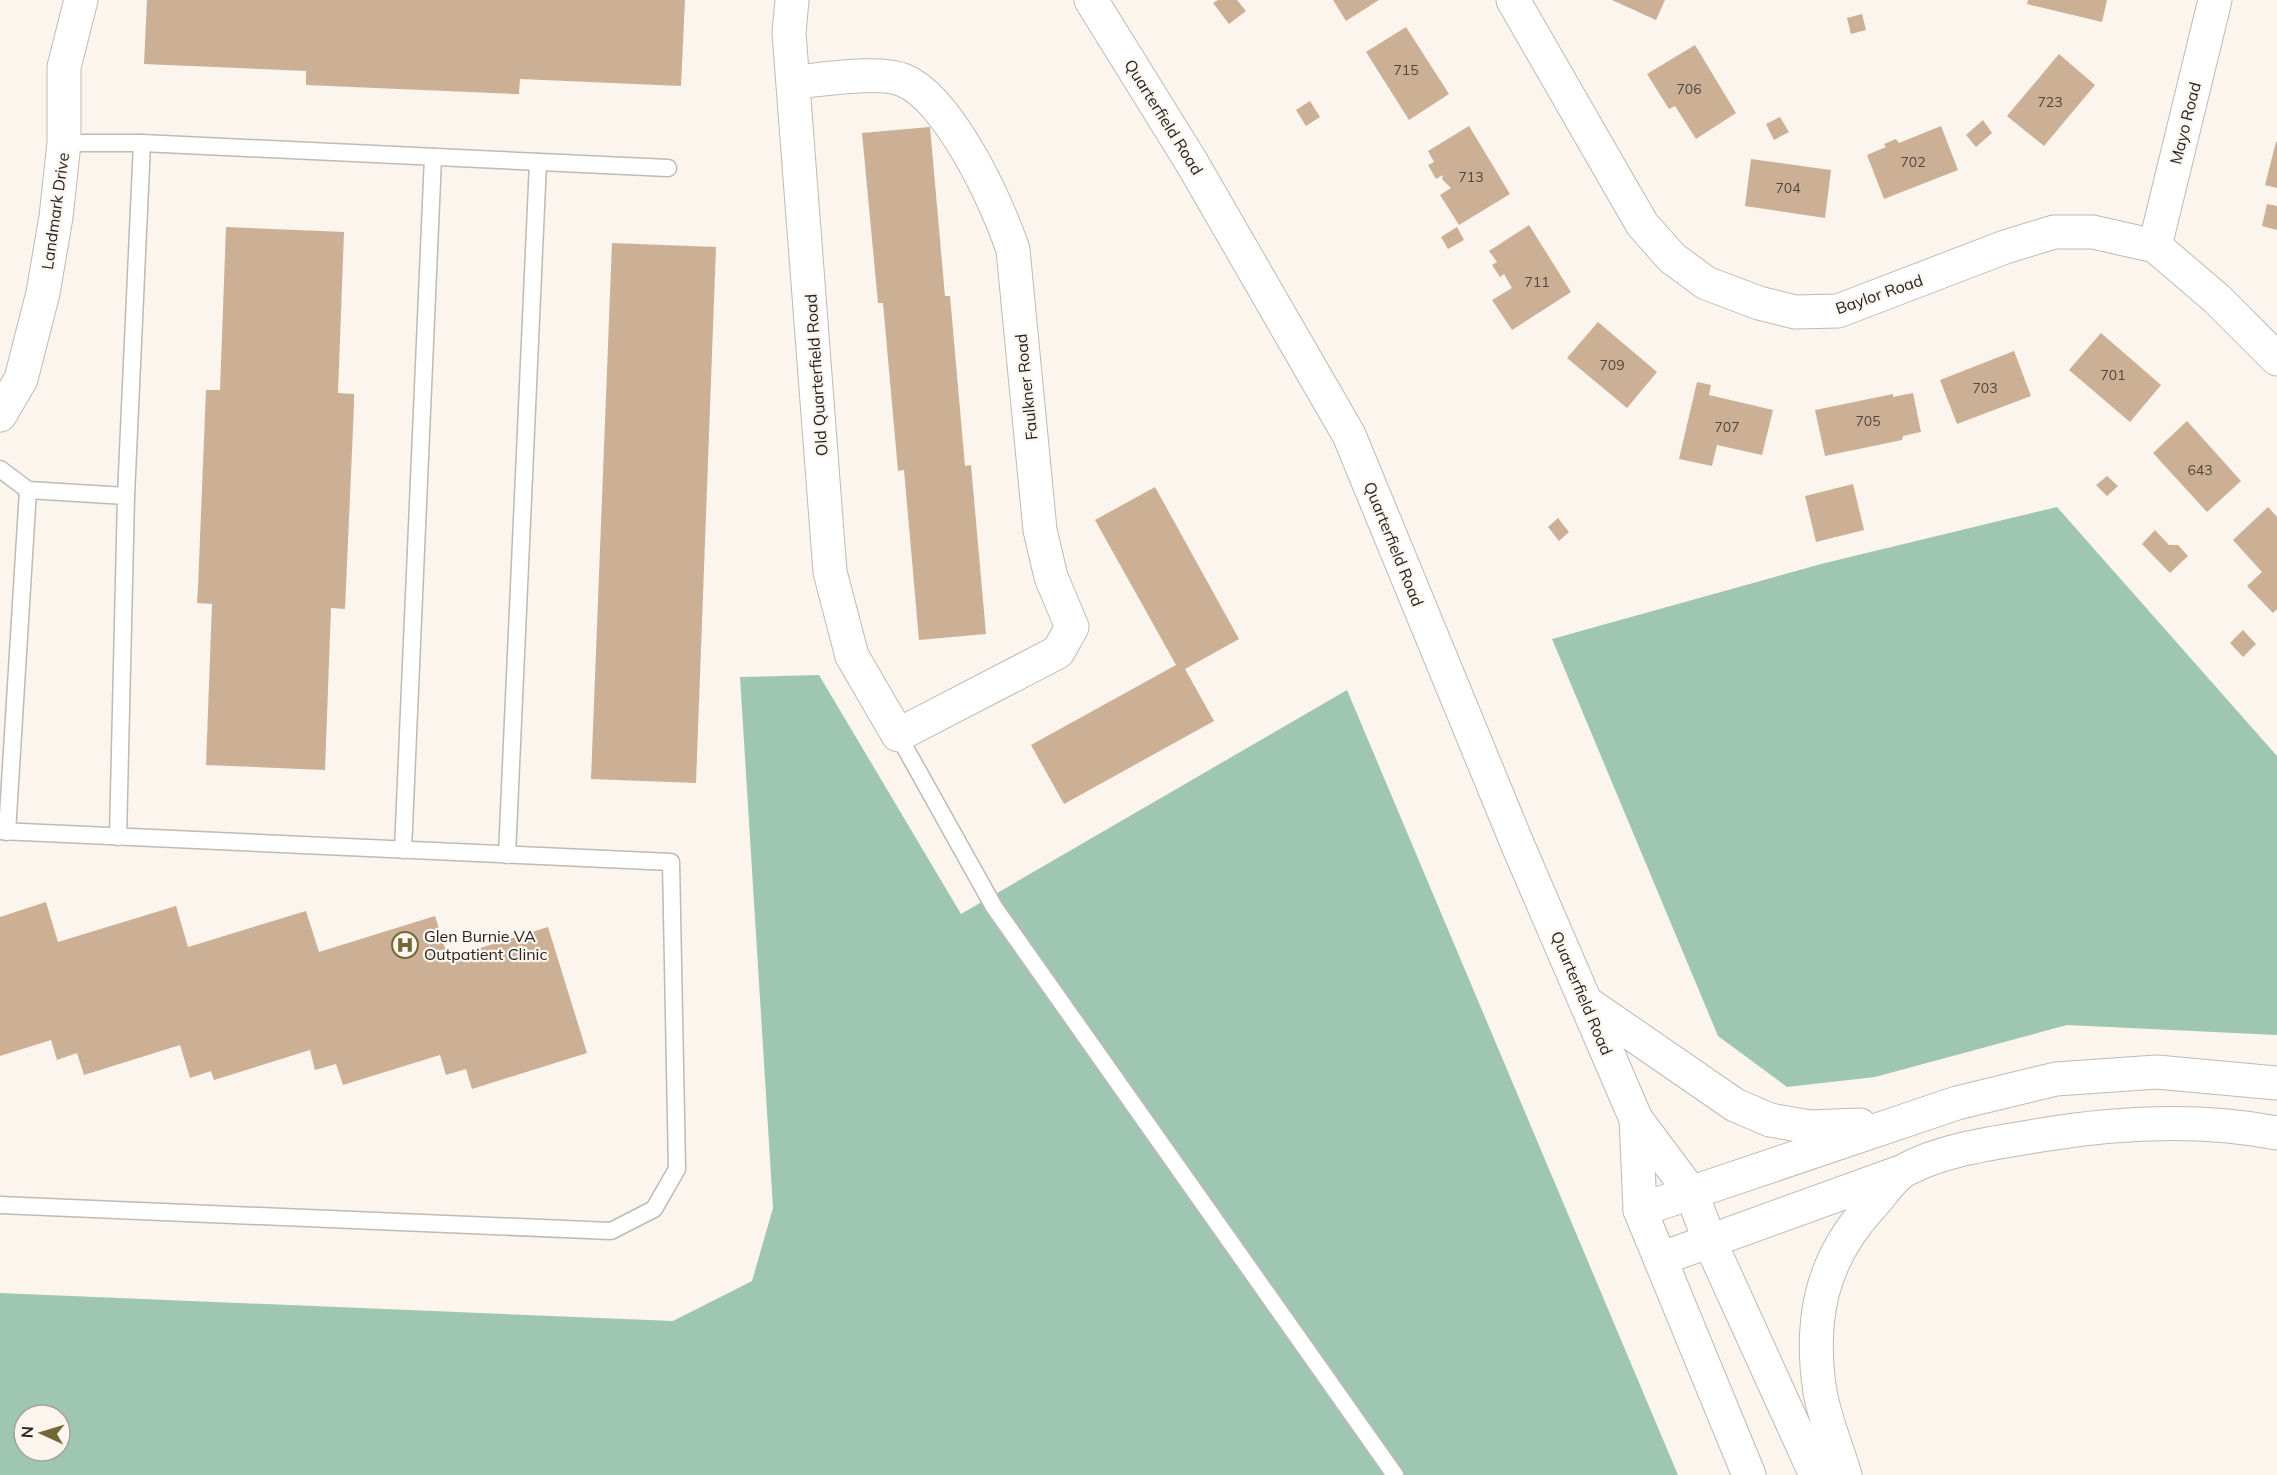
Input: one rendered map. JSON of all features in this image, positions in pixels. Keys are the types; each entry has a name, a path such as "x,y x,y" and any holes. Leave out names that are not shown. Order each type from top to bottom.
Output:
{"main road":[{"name":"Landmark Drive","path":"0,415 21,379 43,293 56,217 64,143 64,67 81,0"},
{"name":"Old Quarterfield Road","path":"792,0 789,33 830,572 852,656 898,735"},
{"name":"Quarterfield Road","path":"1091,0 1192,163 1349,435 1519,848 1636,1119 1692,1194 1710,1242 1816,1475"},
{"name":"Baylor Road","path":"1513,0 1642,224 1672,258 1706,283 1759,303 1794,312 1838,311 2005,247 2054,232 2093,232 2156,246 2217,299 2277,358"},
{"name":"Mayo Road","path":"2156,246 2215,0"},
{"name":"Faulkner Road","path":"794,82 884,76 904,80 923,93 939,107 954,128 1002,214 1013,250 1040,531 1051,577 1072,627 1058,652 898,735"},
{"path":"1587,1003 1735,1105 1770,1120 1810,1126 1894,1123"},
{"path":"1640,1210 1957,1103 2056,1079 2157,1072 2277,1083"},
{"name":"Quarterfield Road","path":"1636,1119 1640,1210 1749,1475"},
{"path":"1660,1259 1969,1147 2066,1131 2162,1122 2277,1133"},
{"path":"1845,1475 1820,1394 1817,1349 1819,1311 1827,1272 1852,1227 1904,1171"}],"lane":[{"path":"64,143 142,143 668,168"},
{"path":"117,837 126,496 142,143"},
{"path":"403,850 433,157"},
{"path":"507,855 538,162"},
{"path":"0,469 28,490 126,496"},
{"path":"0,1205 611,1231 654,1209 677,1169 670,862 4,831 28,490"},
{"path":"898,735 994,907 1395,1475"}],"green space":[{"path":"2057,507 2277,756 2277,1035 2067,1025 1875,1077 1787,1087 1718,1036 1552,639 1821,564"},
{"path":"819,675 961,914 1347,690 1678,1475 0,1475 0,1293 673,1321 752,1281 773,1208 740,677"}],"building":[{"path":"147,0 685,0 681,86 520,79 519,94 513,94 306,85 306,71 144,64"},
{"path":"1218,0 1237,0 1246,11 1229,24 1213,3"},
{"path":"1333,0 1379,0 1346,21"},
{"path":"1612,0 1665,0 1656,20"},
{"path":"2028,0 2107,0 2102,22 2027,4"},
{"path":"1862,14 1866,30 1851,34 1847,18"},
{"path":"1406,27 1449,94 1409,120 1366,52"},
{"path":"1695,45 1736,113 1696,139 1675,106 1669,109 1647,74"},
{"path":"2059,54 2095,85 2044,146 2007,116"},
{"path":"1310,101 1320,117 1306,126 1296,110"},
{"path":"1780,117 1789,132 1774,140 1766,124"},
{"path":"1983,120 1992,133 1976,147 1966,135"},
{"path":"1469,126 1510,194 1459,225 1440,195 1451,188 1442,179 1443,175 1436,179 1428,165 1434,162 1428,151"},
{"path":"1941,126 1958,170 1884,199 1867,155 1886,147 1884,144 1896,139 1899,143"},
{"path":"930,127 945,296 950,296 965,466 971,465 986,634 919,640 904,470 898,471 883,303 878,303 862,133"},
{"path":"2277,142 2277,188 2265,185"},
{"path":"1751,159 1831,170 1825,218 1745,206"},
{"path":"2267,204 2277,206 2277,230 2262,226"},
{"path":"1529,225 1571,292 1512,330 1492,300 1512,288 1504,274 1500,277 1492,265 1497,262 1489,251"},
{"path":"226,227 344,232 338,393 354,394 354,406 345,609 331,608 325,770 206,765 212,604 197,603 206,390 220,390"},
{"path":"1457,227 1464,240 1448,249 1441,237"},
{"path":"612,243 716,247 696,783 591,779"},
{"path":"1598,322 1657,372 1627,408 1567,358"},
{"path":"2101,333 2161,385 2130,422 2069,370"},
{"path":"2014,351 2031,396 1957,424 1940,380"},
{"path":"1697,382 1711,385 1709,395 1773,410 1762,455 1717,445 1712,466 1679,459"},
{"path":"1913,393 1921,432 1903,436 1902,440 1825,456 1815,410 1893,394 1893,397"},
{"path":"2187,421 2241,481 2207,512 2153,453"},
{"path":"2107,476 2118,486 2107,496 2096,485"},
{"path":"1853,484 1864,530 1816,542 1805,496"},
{"path":"1155,487 1239,639 1185,669 1214,721 1064,804 1031,745 1176,665 1095,520"},
{"path":"2268,507 2277,517 2277,609 2273,613 2247,586 2262,572 2233,540"},
{"path":"1558,518 1569,532 1559,541 1548,527"},
{"path":"2155,530 2169,545 2178,545 2188,556 2170,573 2142,544"},
{"path":"2243,630 2256,644 2243,657 2230,643"},
{"path":"46,902 58,942 176,906 188,947 306,911 319,952 435,916 448,958 548,927 587,1053 472,1089 466,1069 446,1075 440,1055 343,1085 336,1064 315,1070 310,1050 214,1080 211,1071 190,1078 180,1045 84,1075 77,1053 57,1060 51,1040 0,1056 0,917"}],"place":[{"name":"Glen Burnie VA Outpatient Clinic","path":"405,945"}]}
